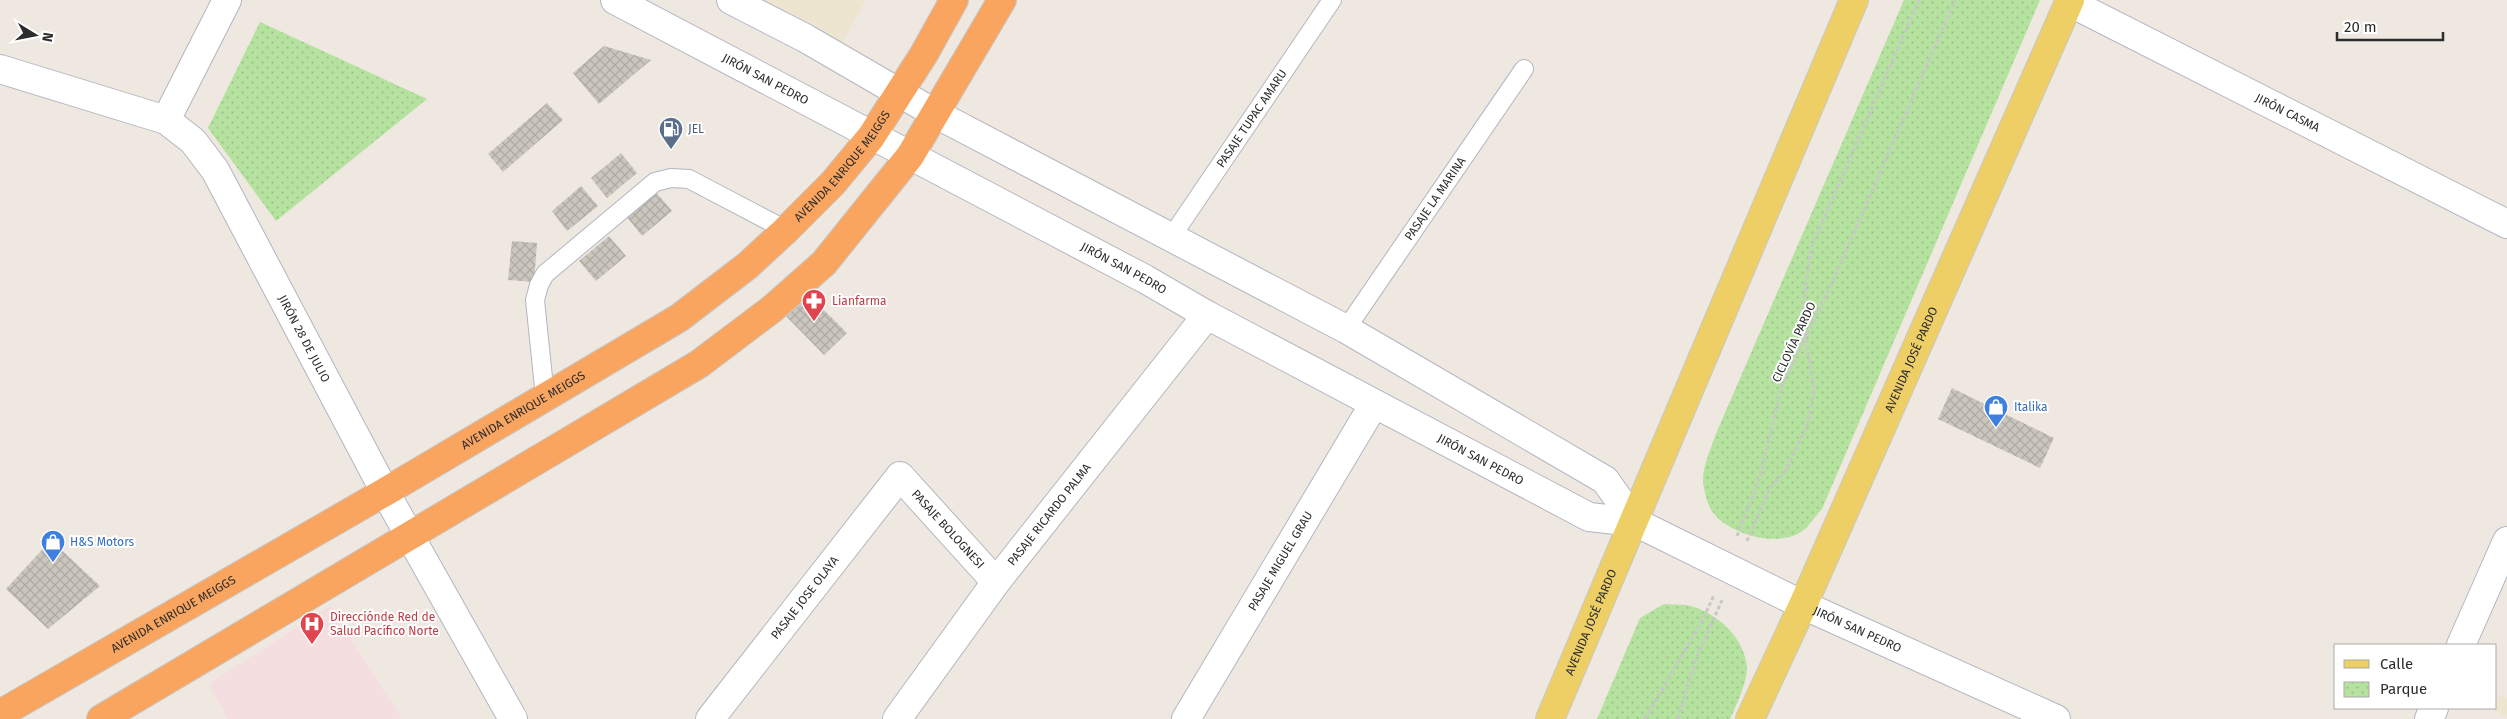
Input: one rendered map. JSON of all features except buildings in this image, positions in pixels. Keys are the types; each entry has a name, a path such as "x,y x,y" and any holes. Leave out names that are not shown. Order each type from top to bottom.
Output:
{"highway":[{"name":"AVENIDA ENRIQUE MEIGGS","path":"0,714 385,492 679,318 746,266 786,230 833,183 872,137 954,0"},
{"path":"101,719 699,364 772,309 824,262 910,156 1002,0"}],"main road":[{"name":"AVENIDA JOSÉ PARDO","path":"1550,719 1635,522 1854,0"},
{"name":"AVENIDA JOSÉ PARDO","path":"1750,719 1803,605 2069,1"}],"street":[{"path":"166,120 227,0"},
{"name":"JIRÓN SAN PEDRO","path":"615,0 872,137 1145,279 1207,315 1589,518 1635,522 1803,605 2056,719"},
{"name":"JIRÓN SAN PEDRO","path":"731,0 805,38 936,114 1172,236 1346,329 1605,480 1635,522"},
{"name":"JIRÓN CASMA","path":"2069,1 2507,224"},
{"name":"JIRÓN 28 DE JULIO","path":"0,69 166,120 193,141 215,170 385,492 513,719"},
{"name":"PASAJE RICARDO PALMA","path":"897,719 996,582 1207,315"},
{"name":"PASAJE MIGUEL GRAU","path":"1186,719 1374,404"},
{"name":"PASAJE BOLOGNESI","path":"900,476 996,582"},
{"name":"PASAJE JOSE OLAYA","path":"710,719 900,476"},
{"path":"2461,644 2507,541"}],"lane":[{"name":"PASAJE TUPAC AMARU","path":"1172,236 1332,0"},
{"name":"PASAJE LA MARINA","path":"1346,329 1524,69"},
{"path":"545,397 536,300 539,285 545,274 655,182 671,178 690,179 786,230"}],"path":[{"path":"1678,719 1696,660 1730,568 1770,488 1786,470 1807,426 1814,390 1802,313 1811,248 1919,0"},
{"name":"CICLOVÍA PARDO","path":"1645,719 1702,621 1730,568 1760,476 1782,385 1834,279 1955,0"}],"shaded area":[{"path":"738,0 866,0 837,52"},
{"name":"Direcciónde Red de Salud Pacífico Norte","path":"330,606 402,719 228,719 209,684"},
{"path":"2499,695 2507,698 2507,717 2492,710 2497,709"}],"green space":[{"path":"1904,0 2040,0 1822,509 1804,530 1791,537 1779,539 1753,536 1728,526 1711,510 1703,482 1706,462 1715,436"},
{"path":"260,22 427,99 276,221 208,128"},
{"path":"1664,604 1685,605 1701,610 1720,621 1736,637 1745,657 1747,674 1730,719 1597,719 1640,618"}],"place":[{"name":"JEL","path":"671,150"},
{"name":"Lianfarma","path":"814,322"},
{"name":"Italika","path":"1996,428"},
{"name":"H&S Motors","path":"53,563"},
{"name":"Direcciónde Red de Salud Pacífico Norte","path":"312,645"}]}
